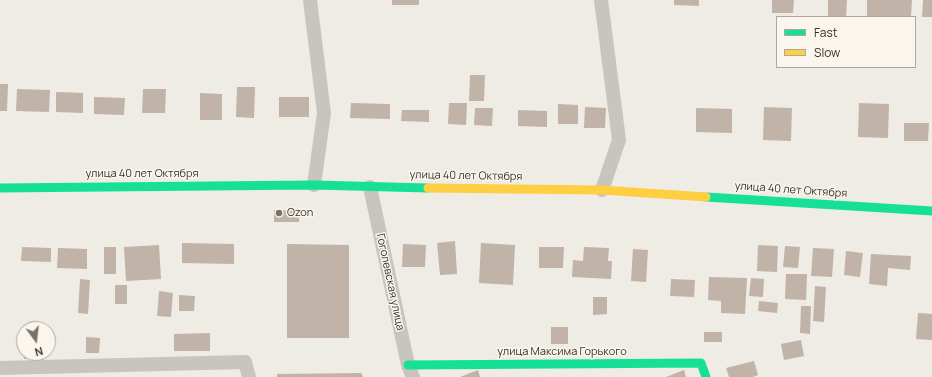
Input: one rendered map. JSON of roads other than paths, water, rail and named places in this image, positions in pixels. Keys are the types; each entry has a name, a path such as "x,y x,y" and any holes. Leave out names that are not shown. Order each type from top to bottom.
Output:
{"street":[{"path":"310,0 324,113 314,185"},
{"path":"601,0 619,140 602,190"},
{"name":"улица 40 лет Октября","path":"0,188 314,185 602,190 932,211"},
{"name":"Гоголевская улица","path":"370,187 410,371"},
{"path":"7,371 245,362 250,377"},
{"name":"улица Максима Горького","path":"410,371 701,363 706,377"}],"place":[{"name":"Ozon","path":"279,213"}]}
